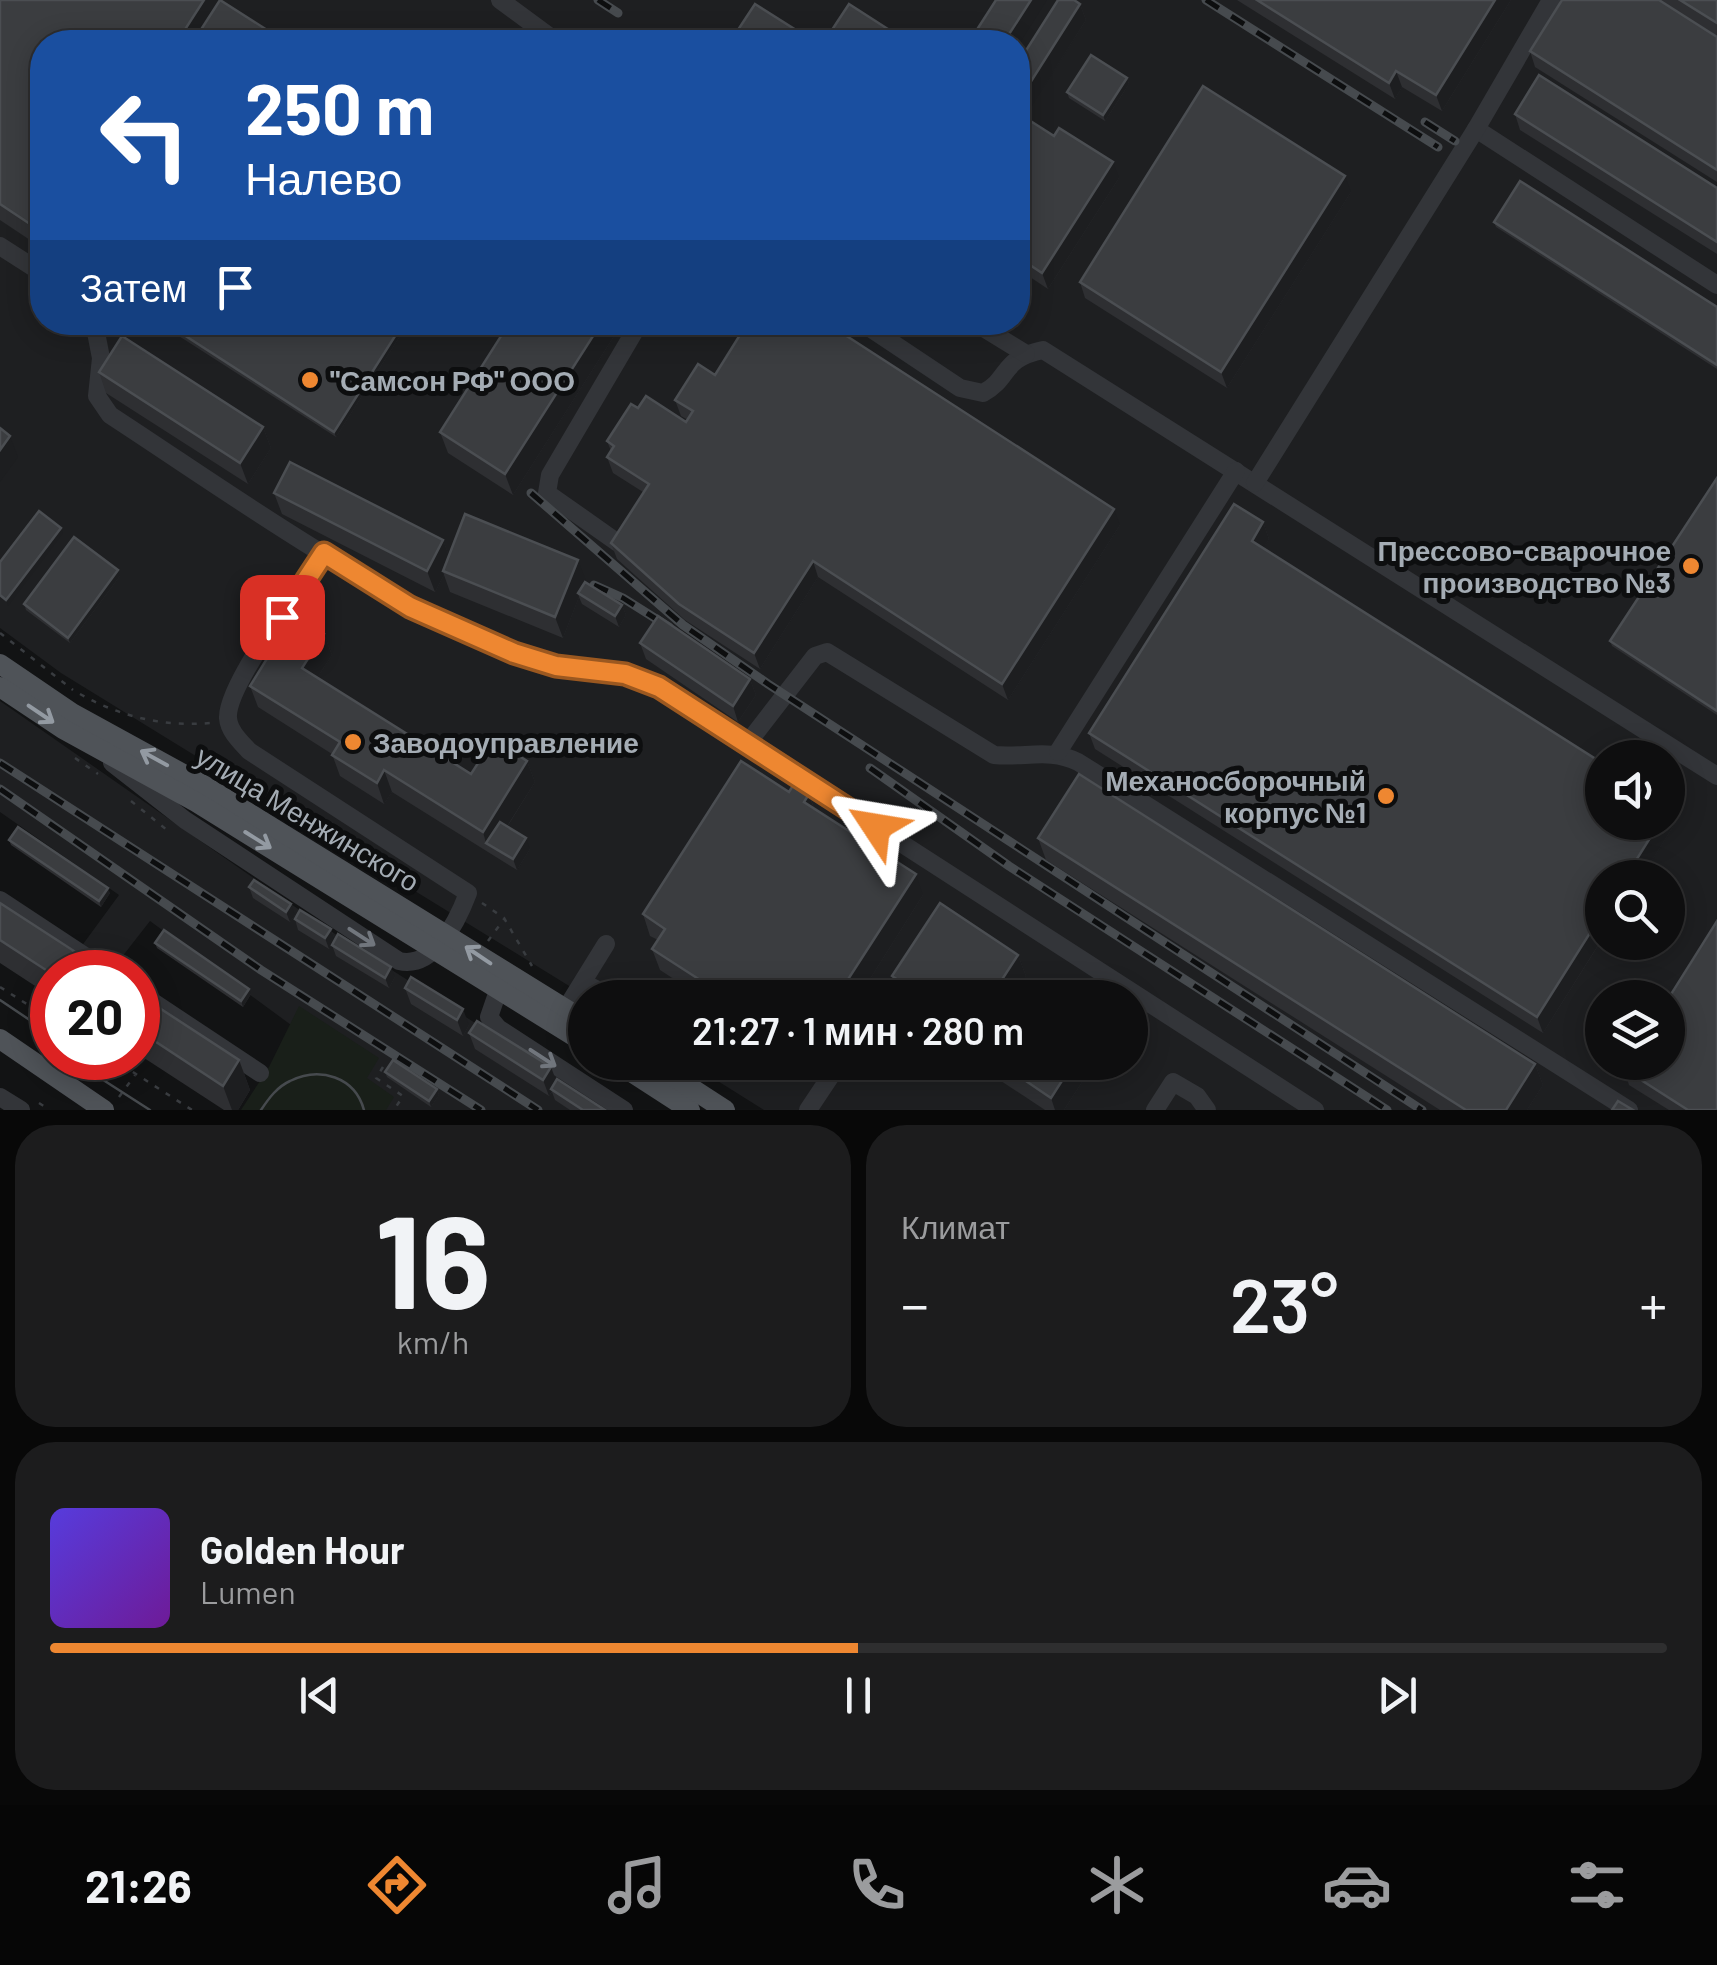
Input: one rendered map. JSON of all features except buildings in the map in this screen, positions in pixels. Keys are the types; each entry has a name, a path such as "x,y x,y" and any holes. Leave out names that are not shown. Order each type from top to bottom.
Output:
{"main road":[{"name":"улица Менжинского","path":"0,664 72,713 206,786 568,1025"},
{"name":"улица Менжинского","path":"0,687 82,740 440,941 498,991 568,1018"},
{"path":"0,1040 30,1053"},
{"path":"74,1080 110,1106"},
{"path":"644,1080 690,1110"},
{"path":"679,1080 726,1110"}],"lane":[{"path":"500,0 540,30"},
{"path":"1255,483 1476,129 1551,0"},
{"path":"1476,129 1717,285"},
{"path":"0,246 30,265"},
{"path":"96,335 100,358 96,396 110,415 324,553 410,607 514,653 556,666 625,674 659,687 1316,1110"},
{"path":"618,543 547,492 550,475 632,335"},
{"path":"880,335 960,388 984,393 1008,365 1026,354 1043,350 1717,776"},
{"path":"995,335 1026,354"},
{"path":"1058,752 1236,471"},
{"path":"324,553 240,681 229,704 228,722 249,750 468,894 440,941"},
{"path":"747,744 815,656 827,652 994,755 1019,757 1058,752 1629,1110"},
{"path":"0,900 76,950"},
{"path":"585,980 606,944"},
{"path":"498,991 490,1017 498,1028 624,1110"},
{"path":"561,1017 568,1006"},
{"path":"160,1007 260,1074"},
{"path":"808,1110 828,1080"},
{"path":"1155,1110 1173,1082 1197,1096 1207,1110"},
{"path":"0,1096 21,1110"}],"path":[{"path":"0,632 76,692 106,709 166,724 228,722"},
{"path":"468,894 504,918 537,975"},
{"path":"484,946 504,918"},
{"path":"0,987 30,1006"},
{"path":"383,1067 376,1078 403,1096 394,1110"},
{"path":"110,1106 131,1080"},
{"path":"145,1080 192,1110"}],"shaded area":[{"path":"0,0 1717,0 1717,1110 764,1110 716,1080 1148,1080 1148,980 568,980 568,985 61,673 0,628"},
{"path":"0,701 321,925 612,1110 385,1110 386,1095 150,921 127,950 79,950 119,895 0,812"},
{"path":"299,1006 379,1058 367,1078 394,1097 386,1110 241,1110 269,1067"}],"tram line":[{"path":"0,1000 30,1020"},
{"path":"261,1110 285,1083 313,1075 345,1082 364,1110"},
{"path":"103,1080 150,1110"}],"railway":[{"path":"598,0 618,13"},
{"path":"1206,0 1438,147"},
{"path":"1425,122 1455,141"},
{"path":"531,493 683,625 768,684 1422,1110"},
{"path":"594,585 669,627"},
{"path":"0,763 538,1110"},
{"path":"870,768 1009,866 1387,1110"},
{"path":"0,789 261,970 481,1110"}],"place":[{"name":"\"Самсон РФ\" ООО","path":"310,380"},
{"name":"Прессово-сварочное производство №3","path":"1691,566"},
{"name":"Заводоуправление","path":"353,742"},
{"name":"Механосборочный корпус №1","path":"1386,796"}],"route":[{"path":"282,617 324,553 410,607 514,653 556,666 625,674 659,687 876,827"}]}
